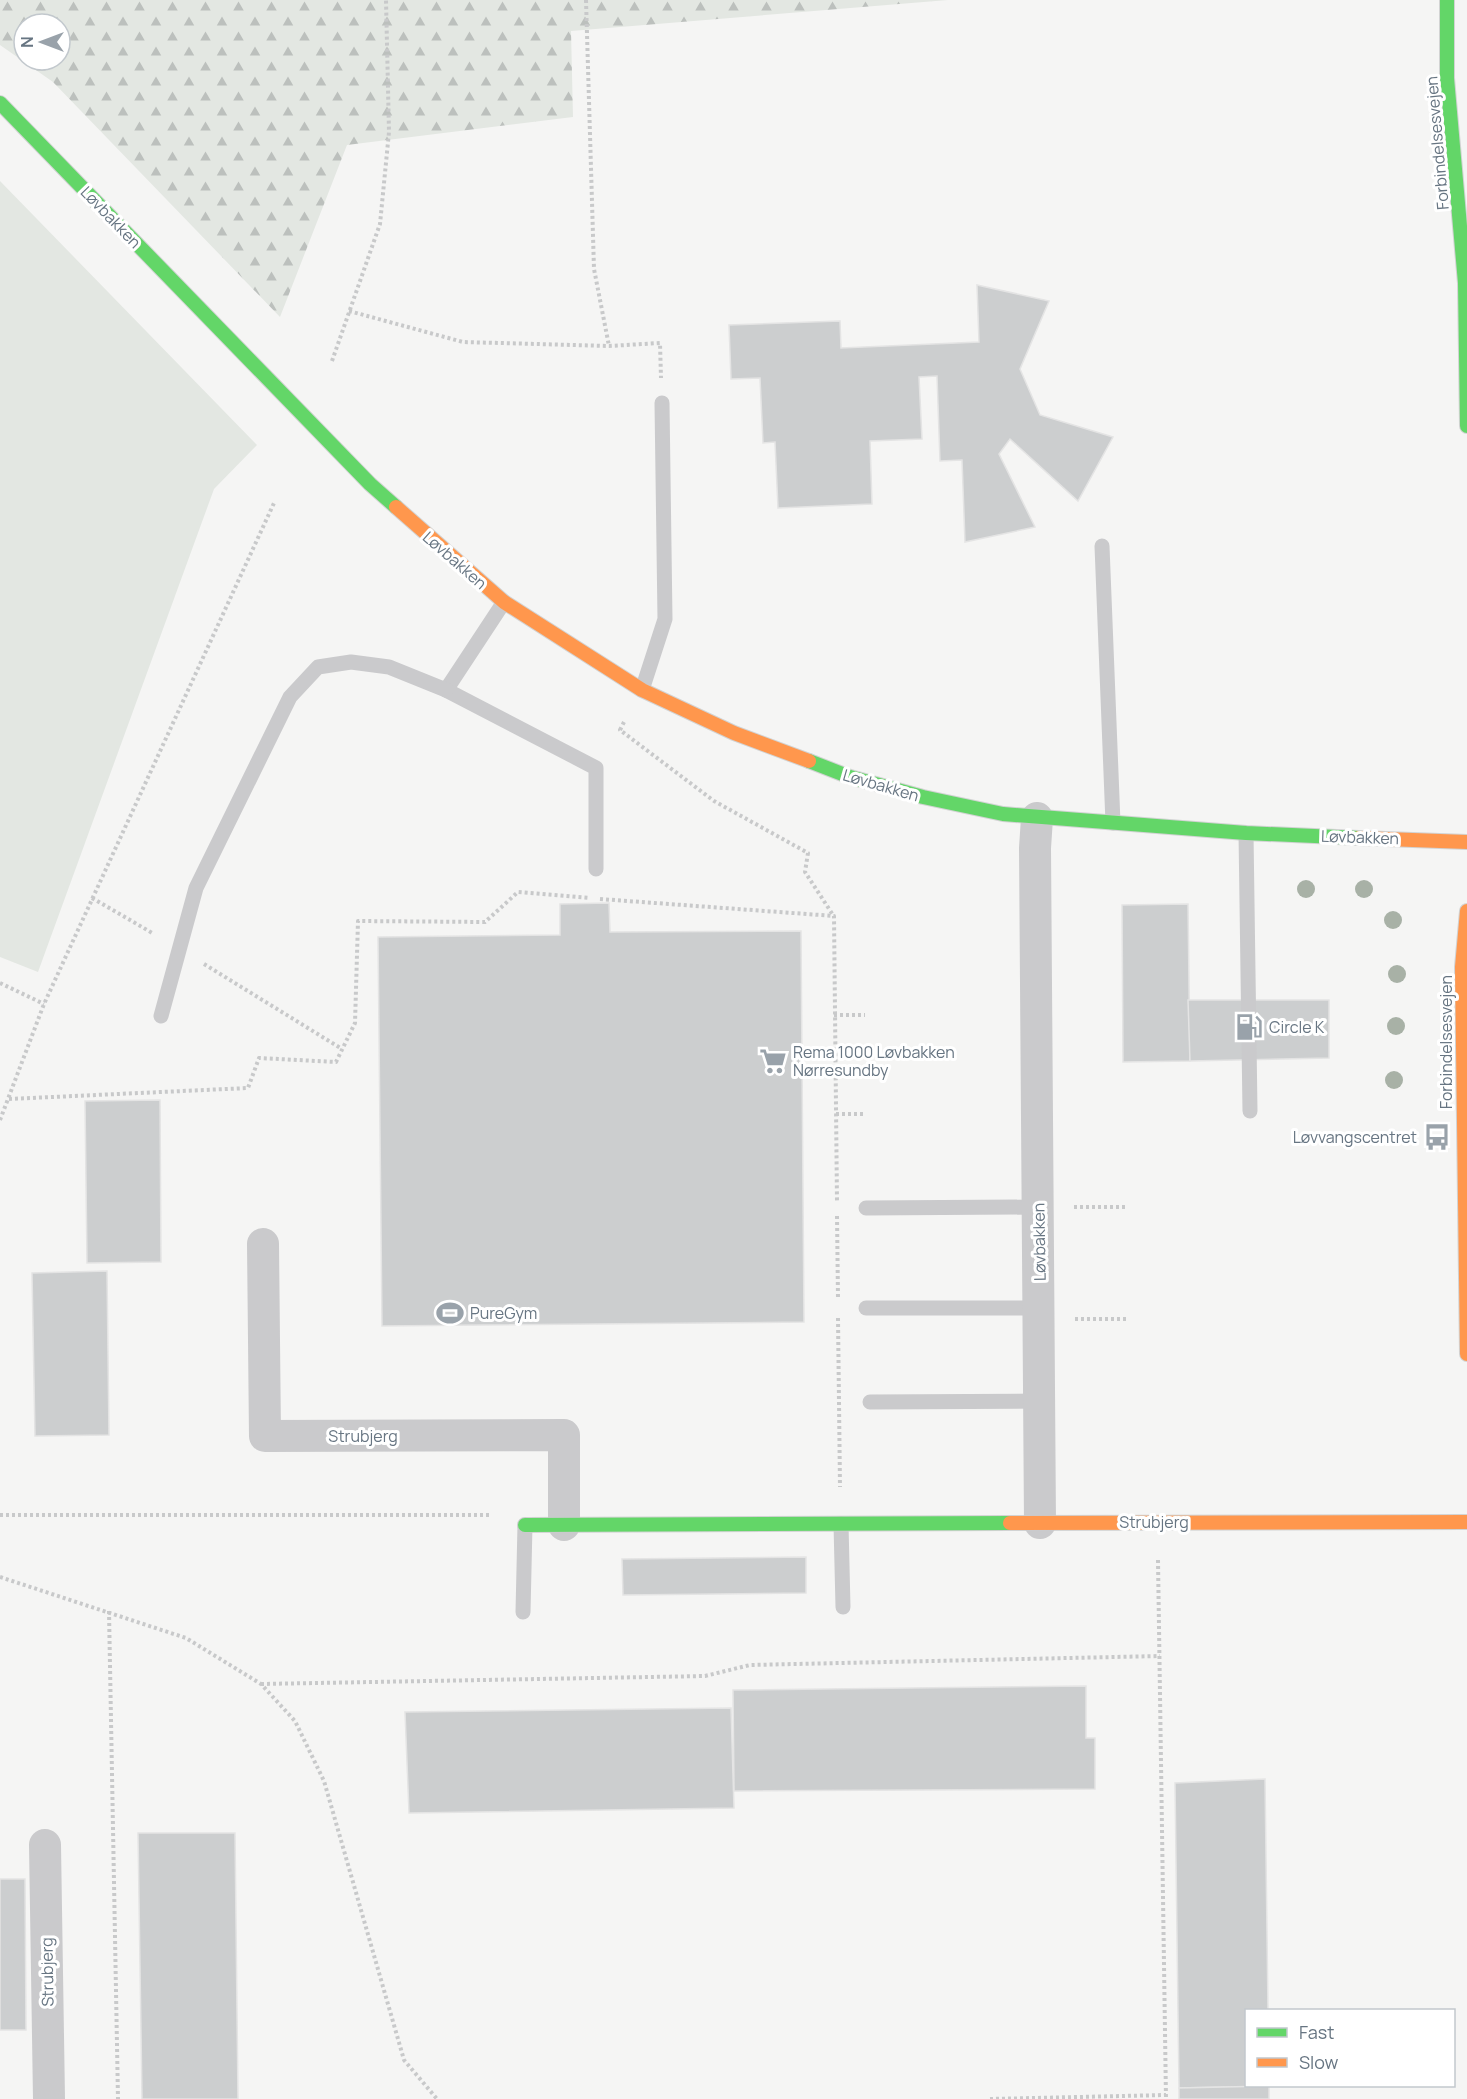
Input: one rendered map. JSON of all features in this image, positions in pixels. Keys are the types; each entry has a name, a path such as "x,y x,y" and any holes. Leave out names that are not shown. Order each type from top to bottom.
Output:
{"street":[{"name":"Forbindelsesvejen","path":"1447,0 1447,78 1465,283 1467,426"},
{"name":"Løvbakken","path":"0,103 369,484 504,602 642,690 734,734 850,777 923,797 1003,814 1246,832 1467,842"},
{"name":"Forbindelsesvejen","path":"1465,283 1467,262"},
{"name":"Løvbakken","path":"1036,818 1040,1523"},
{"name":"Forbindelsesvejen","path":"1467,910 1462,968 1467,1354"},
{"name":"Strubjerg","path":"263,1244 264,1436 564,1434 564,1525"},
{"name":"Strubjerg","path":"525,1526 1158,1521 1467,1522"},
{"name":"Strubjerg","path":"45,1845 49,2099"}],"lane":[{"path":"642,690 665,619 662,403"},
{"path":"1102,546 1113,823"},
{"path":"446,690 504,602"},
{"path":"161,1016 196,888 290,696 318,667 351,662 389,667 446,690 596,768 596,869"},
{"path":"1246,832 1250,1111"},
{"path":"866,1208 1038,1206"},
{"path":"866,1308 1040,1313"},
{"path":"870,1402 1040,1401"},
{"path":"841,1524 843,1607"},
{"path":"523,1612 525,1526"}],"path":[{"path":"332,361 380,224 389,132 386,0"},
{"path":"586,0 594,269 609,346"},
{"path":"349,311 463,342 609,346 660,343 662,403"},
{"path":"0,1120 44,1004 274,503"},
{"path":"642,690 620,730 714,801 808,853 805,872 834,916 841,1524"},
{"path":"9,1099 248,1088 259,1058 336,1062 354,1023 358,921 485,922 518,892 834,916"},
{"path":"92,898 342,1049"},
{"path":"0,983 44,1004"},
{"path":"834,1016 865,1016"},
{"path":"836,1114 866,1114"},
{"path":"1038,1206 1127,1207"},
{"path":"1040,1313 1128,1319"},
{"path":"0,1515 486,1514 525,1526"},
{"path":"990,2099 1166,2097 1158,1521"},
{"path":"0,1577 186,1638 261,1684 294,1721 324,1782 404,2060 437,2099"},
{"path":"109,1611 118,2099"},
{"path":"261,1684 705,1676 750,1665 1160,1656"}],"green space":[{"path":"0,0 948,0 571,31 573,117 347,145 280,317 53,82 39,72 72,72 72,12 12,12 12,53 0,45"},
{"path":"0,181 257,445 214,489 38,972 0,957"}],"building":[{"path":"977,285 1049,301 1020,369 1040,415 1113,437 1078,501 1010,439 999,454 1035,527 965,542 962,460 940,461 937,376 919,377 922,439 870,441 872,504 778,508 775,442 763,443 760,378 731,379 729,325 840,321 841,348 979,342"},
{"path":"609,903 610,932 801,931 804,1322 382,1326 378,937 560,935 560,904"},
{"path":"1188,904 1190,1061 1123,1062 1122,905"},
{"path":"1188,1000 1329,1000 1329,1058 1190,1061"},
{"path":"160,1100 161,1262 87,1263 85,1101"},
{"path":"107,1271 109,1435 35,1436 32,1273"},
{"path":"806,1557 806,1593 623,1595 622,1559"},
{"path":"1086,1686 1086,1738 1095,1738 1095,1789 734,1791 733,1690"},
{"path":"731,1708 734,1808 409,1813 405,1712"},
{"path":"1265,1779 1268,2009 1245,2009 1245,2087 1179,2088 1175,1783"},
{"path":"138,1833 235,1833 238,2099 142,2099"},
{"path":"0,1879 25,1879 26,2030 0,2030"},
{"path":"1269,2087 1269,2099 1179,2099 1179,2088"}],"traffic: fast":[{"path":"1447,0 1447,78 1465,283 1467,426"},
{"path":"0,103 370,484 396,507"},
{"path":"809,761 850,777 923,797 1003,814 1246,833 1359,838"},
{"path":"525,1525 1010,1523"}],"traffic: slow":[{"path":"396,507 504,602 642,690 734,733 809,761"},
{"path":"1359,838 1467,842"},
{"path":"1467,911 1462,967 1467,1354"},
{"path":"1010,1523 1467,1522"}],"place":[{"name":"Circle K","path":"1249,1027"},
{"name":"Rema 1000 Løvbakken Nørresundby","path":"773,1061"},
{"name":"Løvvangscentret","path":"1437,1137"},
{"name":"PureGym","path":"450,1313"}]}
